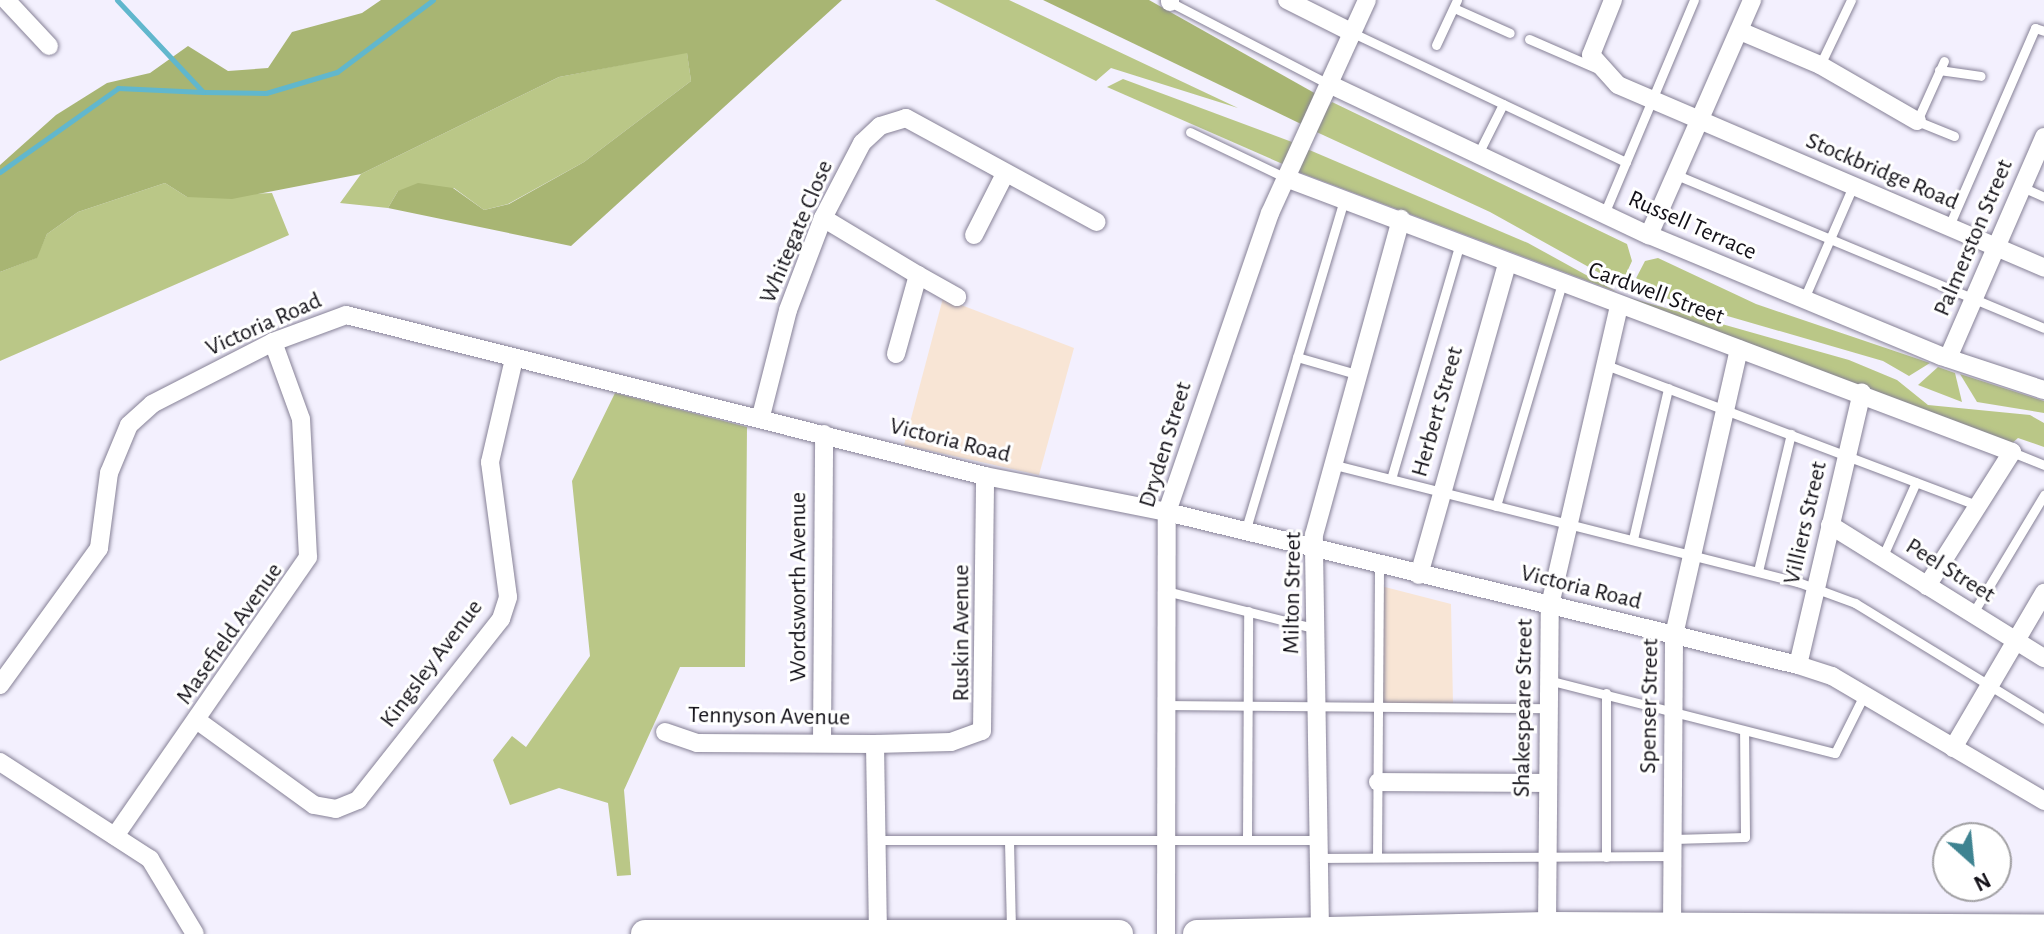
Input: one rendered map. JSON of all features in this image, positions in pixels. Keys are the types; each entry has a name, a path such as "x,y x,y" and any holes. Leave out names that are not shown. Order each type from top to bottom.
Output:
{"main road":[{"path":"1197,934 1320,930 1508,930 1547,926 1786,932 2029,931"},
{"path":"645,934 1119,934"}],"street":[{"path":"6,0 49,46"},
{"path":"1287,0 1353,33"},
{"name":"Dryden Street","path":"1166,934 1167,512 1286,178 1331,85 1367,0"},
{"path":"1598,69 1591,55 1613,0"},
{"path":"1649,235 1679,176 1752,0"},
{"path":"1740,31 1820,65 1917,121"},
{"name":"Stockbridge Road","path":"1598,69 1652,101 1701,123 2044,268"},
{"name":"Russell Terrace","path":"1331,85 1649,235 1803,301 1948,358 2044,390"},
{"name":"Whitegate Close","path":"761,416 788,310 823,218 862,143 880,126 906,118 1097,222"},
{"name":"Palmerston Street","path":"1948,358 2044,137"},
{"path":"974,235 1005,174"},
{"name":"Cardwell Street","path":"1286,178 1401,219 1561,286 1862,392 2012,452"},
{"path":"823,218 957,297"},
{"name":"Milton Street","path":"1320,930 1315,707 1316,551 1331,464 1401,219"},
{"name":"Herbert Street","path":"1419,575 1440,491 1507,263"},
{"path":"896,354 918,275"},
{"name":"Shakespeare Street","path":"1547,926 1546,679 1550,605 1619,307"},
{"name":"Victoria Road","path":"0,685 99,548 109,473 129,425 152,404 273,342 346,315 514,359 761,416 985,476 1167,512 1316,551 1798,665 1864,695 2044,801"},
{"name":"Masefield Avenue","path":"115,836 198,721 308,557 301,419 273,342"},
{"name":"Spenser Street","path":"1672,927 1674,635 1739,349"},
{"name":"Kingsley Avenue","path":"198,721 314,805 336,809 358,800 501,619 508,597 490,462 514,359"},
{"name":"Villiers Street","path":"1798,665 1862,392"},
{"name":"Wordsworth Avenue","path":"822,741 824,434"},
{"path":"1927,586 2012,452"},
{"name":"Ruskin Avenue","path":"875,744 951,742 982,731 985,476"},
{"name":"Peel Street","path":"1830,525 2044,658"},
{"path":"1953,748 2044,594"},
{"name":"Tennyson Avenue","path":"665,732 697,743 822,741 875,744"},
{"path":"875,744 878,932"},
{"path":"0,762 150,859 195,934"},
{"path":"1378,782 1546,783"}],"lane":[{"path":"1604,214 1694,0"},
{"path":"1820,65 1851,0"},
{"path":"1170,1 1331,85"},
{"path":"1436,45 1456,4 1510,33"},
{"path":"1949,226 2035,28 2044,31"},
{"path":"1353,33 1626,162"},
{"path":"1529,39 1598,69"},
{"path":"1954,136 1917,121 1942,65 1981,76"},
{"path":"1478,154 1503,104"},
{"path":"1190,132 1286,178"},
{"path":"1679,176 2044,328"},
{"path":"1803,301 1853,186"},
{"path":"2022,187 2044,197"},
{"path":"1245,532 1344,199"},
{"path":"1391,479 1460,243"},
{"path":"1496,506 1561,286"},
{"path":"1297,357 1356,374"},
{"path":"1606,365 1976,505"},
{"path":"1633,539 1668,388"},
{"path":"1758,571 1791,434"},
{"path":"2012,452 2044,465"},
{"path":"1331,464 1692,553 1855,603 2044,719"},
{"path":"1882,558 1916,482"},
{"path":"1973,613 2044,495"},
{"path":"1377,857 1379,566"},
{"path":"1166,591 1317,629"},
{"path":"1247,840 1248,611"},
{"path":"1546,679 1673,709 1744,731 1835,753 1864,695"},
{"path":"1606,693 1606,857"},
{"path":"1167,705 1547,708"},
{"path":"877,840 1247,840 1377,857 1606,857 1745,837 1744,731"},
{"path":"1009,841 1011,932"}],"shaded area":[{"path":"943,298 1074,348 1039,475 904,445"},
{"path":"1381,586 1451,604 1453,704 1381,704"}],"green space":[{"path":"381,0 842,0 571,246 388,208 398,191 418,183 453,188 484,210 509,204 584,162 691,81 687,53 559,77 361,174 232,199 187,197 165,183 78,212 47,234 37,258 0,272 0,165 56,115 107,83 150,73 188,46 228,71 268,68 292,32 362,13"},
{"path":"935,0 1009,0 1238,108 1111,68 1096,81"},
{"path":"1043,0 1149,0 1318,95 1301,124"},
{"path":"687,52 691,81 584,162 508,204 484,210 454,188 398,191 388,208 340,203 361,174 559,77"},
{"path":"1123,79 1292,142 1290,156 1285,165 1107,87"},
{"path":"1332,102 1627,244 1632,261 1621,285 1490,212 1310,129"},
{"path":"1307,149 1528,243 1617,292 1296,171"},
{"path":"165,183 187,197 272,193 289,235 0,361 0,272 36,258 47,234 78,212"},
{"path":"1658,258 1756,304 1930,363 1909,376 1883,361 1631,288 1645,261"},
{"path":"1630,298 1849,360 1897,380 1928,405 2030,415 2044,423 2044,447 2018,438 2011,444 1630,304"},
{"path":"1938,367 1955,373 1962,402 1918,385"},
{"path":"1960,374 2044,401 2044,413 1977,402"},
{"path":"615,393 747,427 745,667 680,667 624,790 631,875 617,876 608,803 559,788 510,805 493,760 512,736 526,747 590,656 572,481"}],"waterway":[{"path":"117,0 203,92 266,93 337,72 433,0"},
{"path":"0,172 118,88 203,92"}]}
